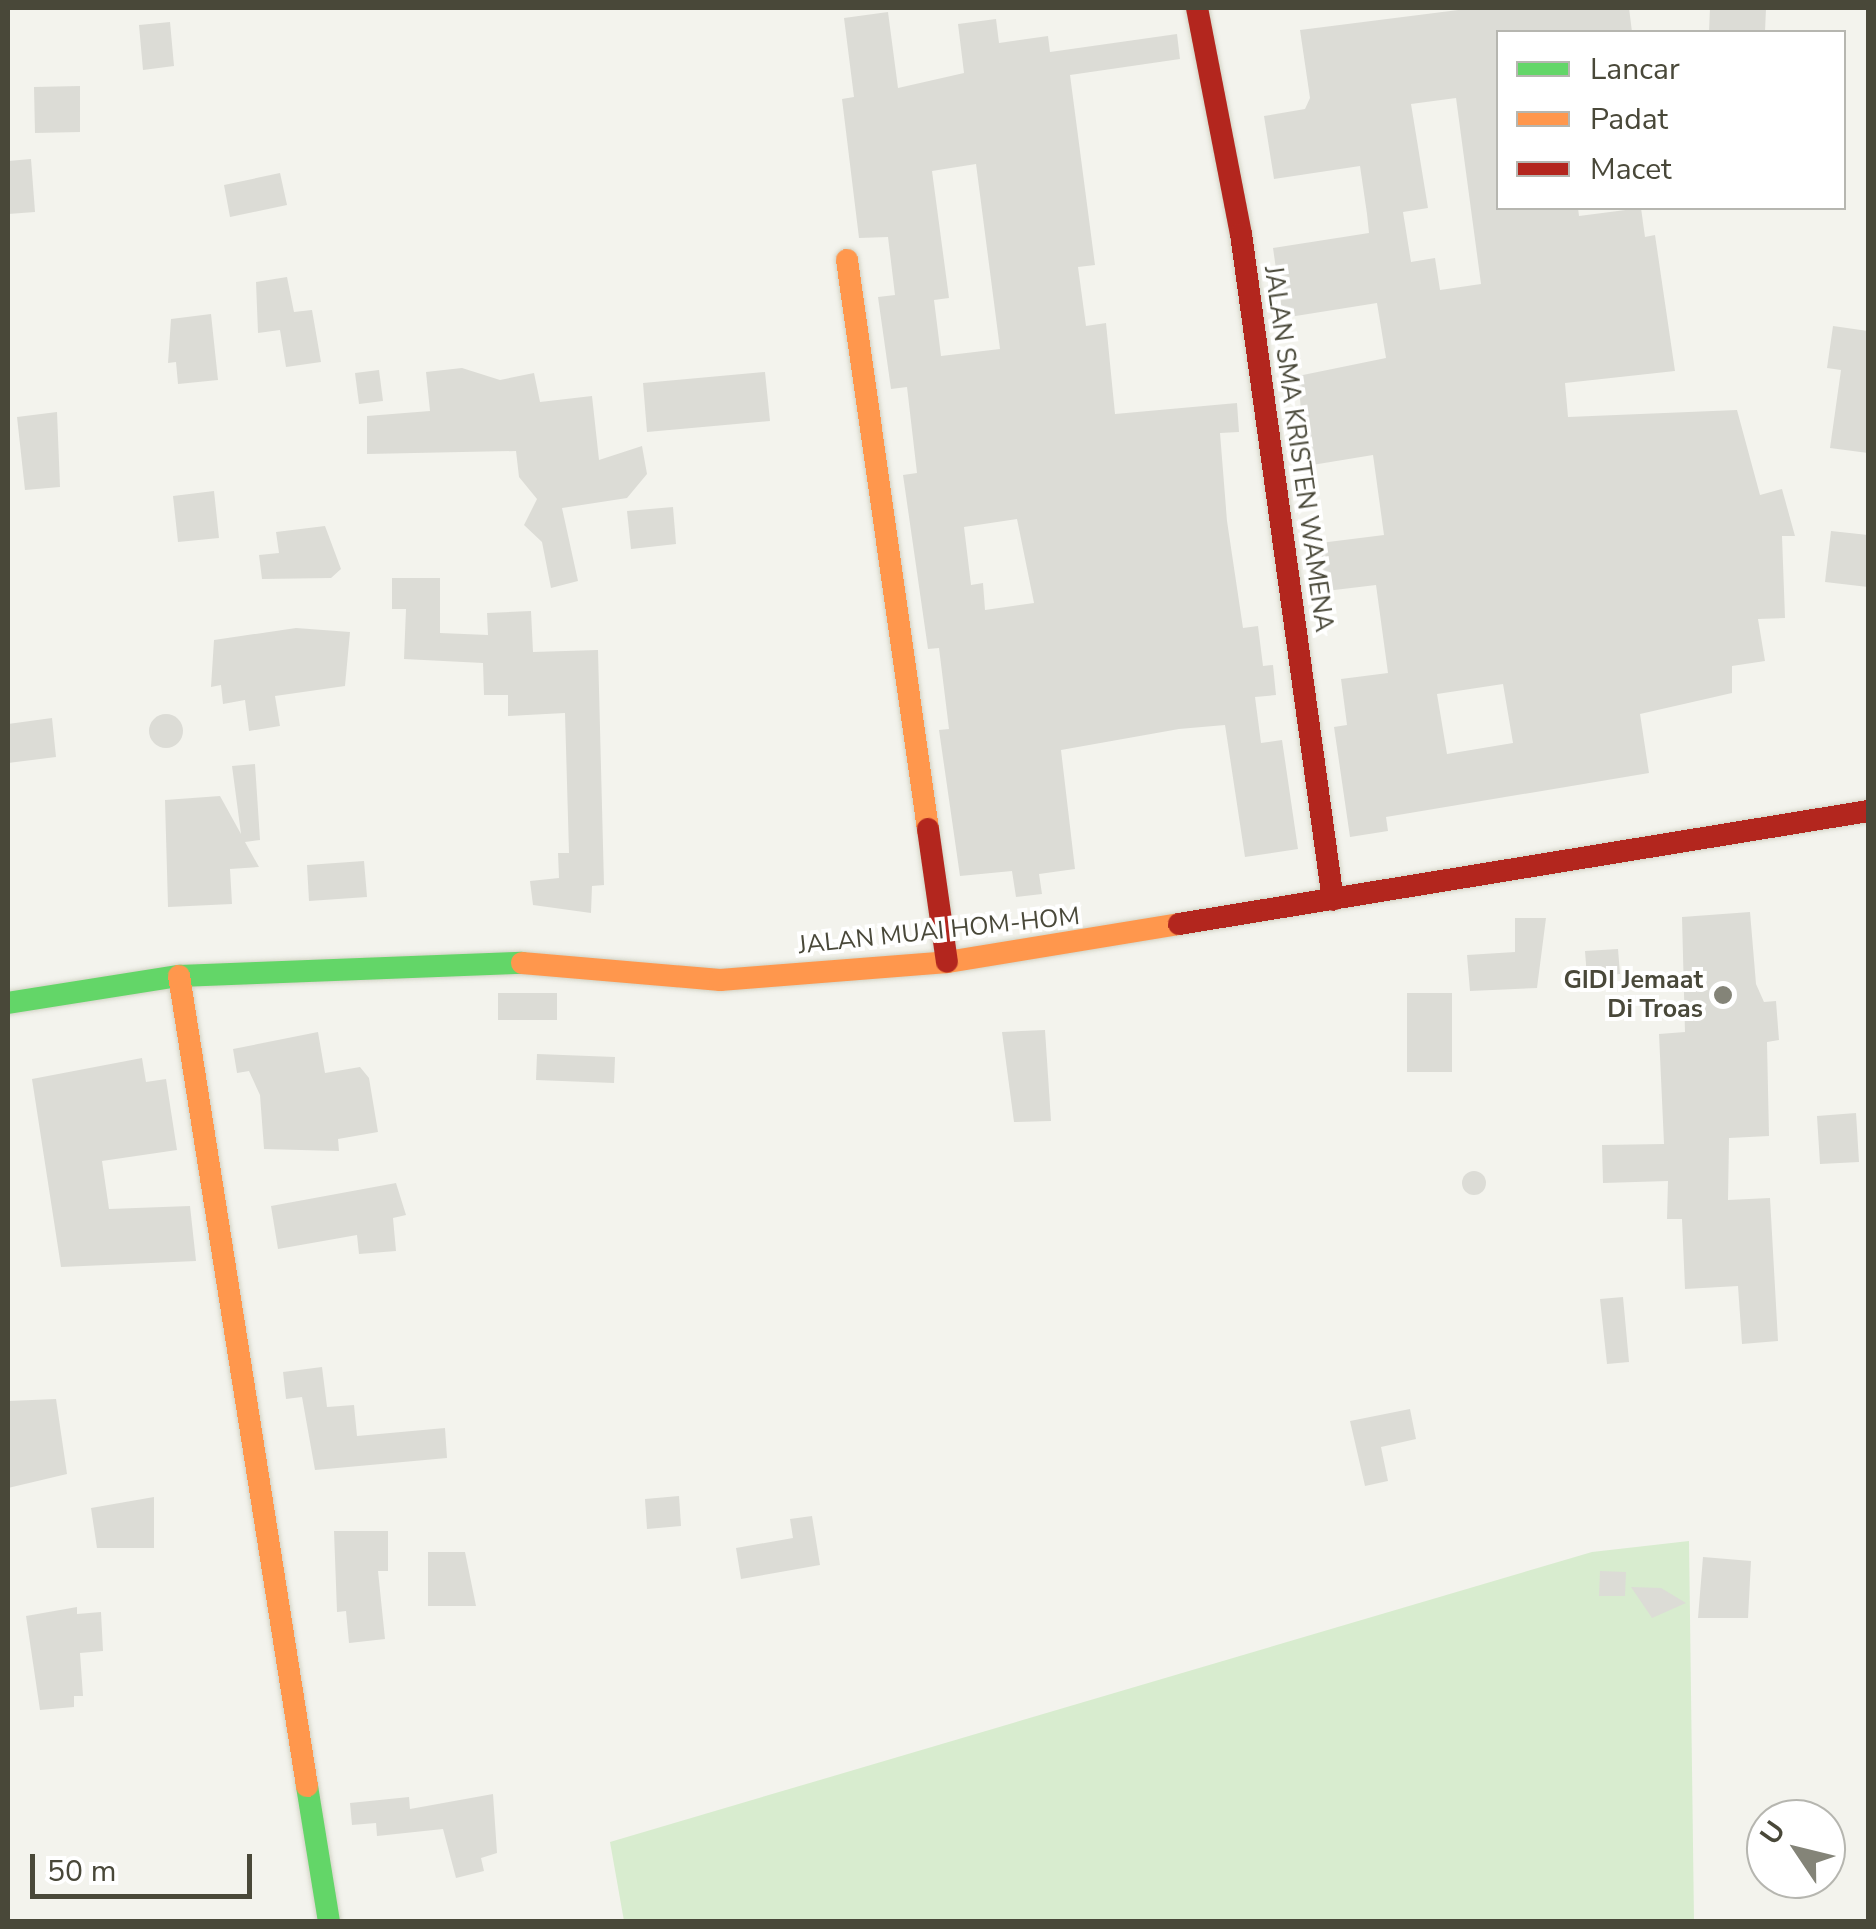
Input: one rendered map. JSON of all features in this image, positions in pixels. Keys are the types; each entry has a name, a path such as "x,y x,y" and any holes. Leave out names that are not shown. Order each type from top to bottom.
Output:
{"street":[{"name":"JALAN SMA KRISTEN WAMENA","path":"1197,8 1241,234 1333,900"},
{"path":"847,260 948,962"},
{"name":"JALAN MUAI HOM-HOM","path":"8,1004 178,976 450,960 720,980 948,962 1868,811"},
{"path":"178,976 329,1922"}],"green space":[{"path":"1689,1541 1694,1921 624,1921 610,1842 1592,1552"}],"building":[{"path":"1474,8 1629,8 1632,30 1496,30 1496,210 1578,210 1579,216 1641,210 1645,237 1655,235 1675,371 1565,383 1568,417 1737,410 1760,495 1782,489 1795,536 1782,536 1785,618 1758,619 1765,661 1732,666 1732,693 1640,714 1649,773 1386,817 1388,831 1350,837 1334,727 1347,725 1341,679 1388,673 1376,585 1326,591 1320,543 1384,535 1373,455 1306,466 1298,376 1386,358 1377,303 1283,318 1273,248 1369,233 1360,166 1274,179 1264,116 1305,109 1310,98 1300,30","holes":["1456,98 1481,284 1440,290 1435,258 1411,262 1403,212 1428,208 1411,104","1503,684 1513,743 1447,754 1437,694"]},
{"path":"1710,8 1766,8 1765,30 1709,30"},
{"path":"888,12 898,88 964,73 958,24 996,19 999,43 1048,36 1050,52 1177,34 1180,59 1070,75 1095,265 1078,267 1086,326 1106,323 1115,414 1237,403 1239,432 1220,433 1227,521 1243,628 1258,626 1263,666 1273,665 1276,695 1255,697 1261,743 1282,740 1298,849 1245,857 1225,725 1061,750 1075,869 1039,874 1042,894 1016,897 1012,871 960,876 939,730 949,729 939,648 928,649 903,475 917,473 907,387 891,389 878,297 895,295 888,237 859,238 842,99 854,97 844,18","holes":["976,164 1000,349 941,356 934,300 949,298 932,171","1017,519 1034,603 985,610 983,583 971,585 964,527"]},
{"path":"170,22 174,66 143,70 139,25"},
{"path":"80,86 80,132 35,133 34,87"},
{"path":"31,159 35,212 8,214 8,161"},
{"path":"280,173 287,205 230,217 224,185"},
{"path":"287,277 294,312 312,310 321,362 286,367 280,330 258,333 256,282"},
{"path":"211,314 218,380 178,384 176,362 168,363 171,319"},
{"path":"1833,326 1868,331 1868,453 1830,448 1841,370 1827,368"},
{"path":"462,368 500,380 534,373 540,402 592,396 599,460 642,446 647,474 627,498 562,508 578,581 551,588 542,542 524,525 537,499 519,477 516,451 367,454 367,416 430,411 426,372"},
{"path":"379,370 383,401 359,404 355,373"},
{"path":"765,372 770,421 647,432 643,383"},
{"path":"57,412 60,487 25,490 17,417"},
{"path":"214,491 219,538 178,542 173,496"},
{"path":"673,507 676,544 631,549 627,511"},
{"path":"325,526 341,569 331,578 262,579 259,555 279,553 276,532"},
{"path":"1831,531 1868,535 1868,587 1825,582"},
{"path":"392,578 440,578 440,633 488,635 487,613 531,611 533,652 598,650 604,885 592,886 591,913 533,905 530,881 559,878 558,853 569,853 565,713 508,716 508,695 484,695 483,663 404,659 406,609 392,609"},
{"path":"296,628 350,632 345,686 275,696 280,726 249,731 245,700 223,704 221,685 211,687 214,640"},
{"path":"166,714 178,719 183,731 178,743 166,748 154,743 149,731 154,719"},
{"path":"52,718 56,757 8,763 8,724"},
{"path":"255,764 260,840 245,842 259,867 230,869 232,904 168,907 165,800 220,796 241,834 232,766"},
{"path":"364,861 367,897 309,901 307,865"},
{"path":"1750,912 1756,984 1764,1002 1776,1001 1779,1040 1767,1042 1769,1136 1729,1138 1728,1200 1770,1198 1778,1341 1742,1344 1738,1286 1685,1289 1682,1219 1667,1219 1668,1181 1603,1183 1602,1145 1664,1144 1659,1034 1685,1032 1682,917"},
{"path":"1515,918 1546,918 1537,988 1470,991 1467,955 1515,952"},
{"path":"1618,949 1620,974 1587,977 1585,951"},
{"path":"498,993 557,993 557,1020 498,1020"},
{"path":"1407,993 1452,993 1452,1072 1407,1072"},
{"path":"1045,1030 1051,1121 1014,1122 1002,1032"},
{"path":"318,1032 325,1073 360,1067 369,1078 378,1132 338,1139 339,1151 264,1149 260,1095 249,1071 237,1073 233,1049"},
{"path":"537,1054 615,1057 614,1083 536,1080"},
{"path":"142,1058 146,1082 166,1079 177,1150 102,1161 109,1209 190,1206 196,1261 61,1267 32,1079"},
{"path":"1856,1113 1859,1162 1820,1164 1817,1116"},
{"path":"1474,1171 1486,1183 1474,1195 1462,1183"},
{"path":"396,1183 406,1215 393,1218 396,1251 359,1254 357,1235 278,1249 271,1206"},
{"path":"1623,1297 1629,1362 1607,1364 1600,1299"},
{"path":"322,1367 327,1407 354,1405 357,1436 445,1428 447,1458 315,1470 302,1397 286,1399 283,1372"},
{"path":"56,1399 67,1474 8,1488 8,1401"},
{"path":"1410,1409 1416,1439 1381,1447 1388,1481 1365,1486 1350,1421"},
{"path":"679,1496 681,1526 647,1529 645,1499"},
{"path":"154,1497 154,1548 97,1548 91,1508"},
{"path":"812,1516 820,1565 741,1579 736,1548 793,1538 790,1519"},
{"path":"334,1531 388,1531 388,1571 378,1571 385,1639 349,1643 346,1611 337,1612"},
{"path":"428,1552 465,1552 476,1606 428,1606"},
{"path":"1703,1557 1751,1561 1748,1618 1698,1618"},
{"path":"1600,1571 1626,1572 1625,1596 1599,1596"},
{"path":"1631,1587 1661,1588 1686,1603 1652,1618"},
{"path":"77,1607 77,1614 101,1612 103,1651 80,1653 83,1696 74,1696 74,1707 40,1710 26,1616"},
{"path":"493,1794 497,1853 481,1858 484,1871 456,1878 443,1829 377,1836 376,1823 352,1825 350,1803 409,1797 410,1809"}],"traffic: fast":[{"path":"8,1003 179,976 522,963"},
{"path":"307,1786 329,1922"}],"traffic: slow":[{"path":"847,260 928,829"},
{"path":"522,963 720,980 947,962 1179,924"},
{"path":"179,976 307,1786"}],"traffic: jam":[{"path":"1197,8 1241,234 1333,900"},
{"path":"1179,924 1868,811"},
{"path":"928,829 947,962"}],"place":[{"name":"GIDI Jemaat Di Troas","path":"1723,995"}]}
